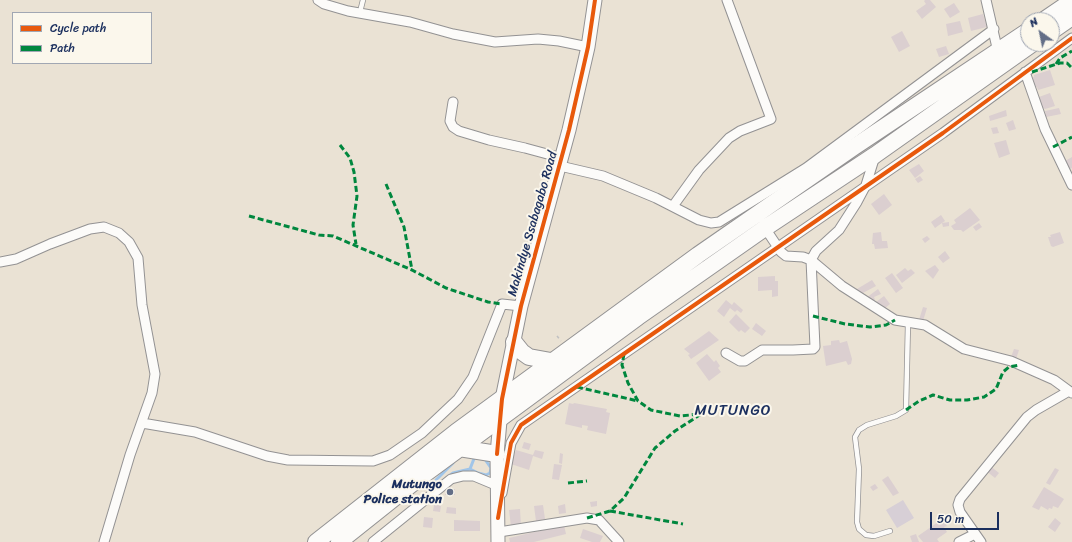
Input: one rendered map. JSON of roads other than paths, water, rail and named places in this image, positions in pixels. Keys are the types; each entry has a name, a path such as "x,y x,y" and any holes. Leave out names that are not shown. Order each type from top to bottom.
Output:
{"highway":[{"path":"1056,12 1072,1"},
{"path":"1060,25 1072,17"},
{"path":"316,542 456,432 551,361 748,220 1020,37"},
{"path":"339,542 418,479 502,416 765,228 875,155 1021,52"},
{"path":"514,342 529,357 551,361"},
{"path":"460,448 497,454"}],"street":[{"path":"318,0 336,8 410,22 453,34 495,42 538,39 559,41 588,47"},
{"name":"Makindye Ssabagabo Road","path":"498,537 497,454 502,416 502,399 521,306 561,162 588,47 595,0"},
{"path":"673,206 699,170 729,138 740,131 771,119 727,0"},
{"path":"986,0 994,29 998,52"},
{"path":"453,102 450,121 453,127 459,130 489,140 525,148 603,176 673,206 699,220 711,223 726,218 806,168 994,29"},
{"path":"498,518 511,443 521,425 943,132 1072,38"},
{"path":"1025,72 1045,129 1072,185"},
{"path":"726,353 740,361 745,361 762,350 813,349 815,347 810,260 816,252 839,230 866,185 875,155"},
{"path":"0,262 16,259 90,229 104,227 119,233 129,242 138,258 142,305 155,374 152,393 130,455 104,542"},
{"path":"765,228 776,247 786,256 803,257 810,260 842,286 895,320 925,325 972,352 1000,357 1015,363 1054,380 1071,392 1036,410 1027,417 960,498 958,505 960,512 981,542"},
{"path":"142,424 195,432 267,456 288,460 373,461 390,455 422,433 458,398 474,377 502,304 521,306"},
{"path":"373,542 451,479 463,476 474,476 498,486"},
{"path":"498,537 587,518 599,520 619,542"},
{"path":"959,542 974,534"}],"lane":[{"path":"360,12 363,0"},
{"path":"890,531 874,536 866,535 859,529 857,522 859,469 855,437 859,430 867,425 896,416 906,410 908,323"}],"waterway":[{"path":"470,469 475,456"},
{"path":"448,477 453,473 470,469 486,475 490,473 491,468 484,458"},
{"path":"436,480 453,463"}],"place":[{"name":"Mutungo Police station","path":"450,492"}],"district":[{"name":"MUTUNGO","path":"733,411"}]}
